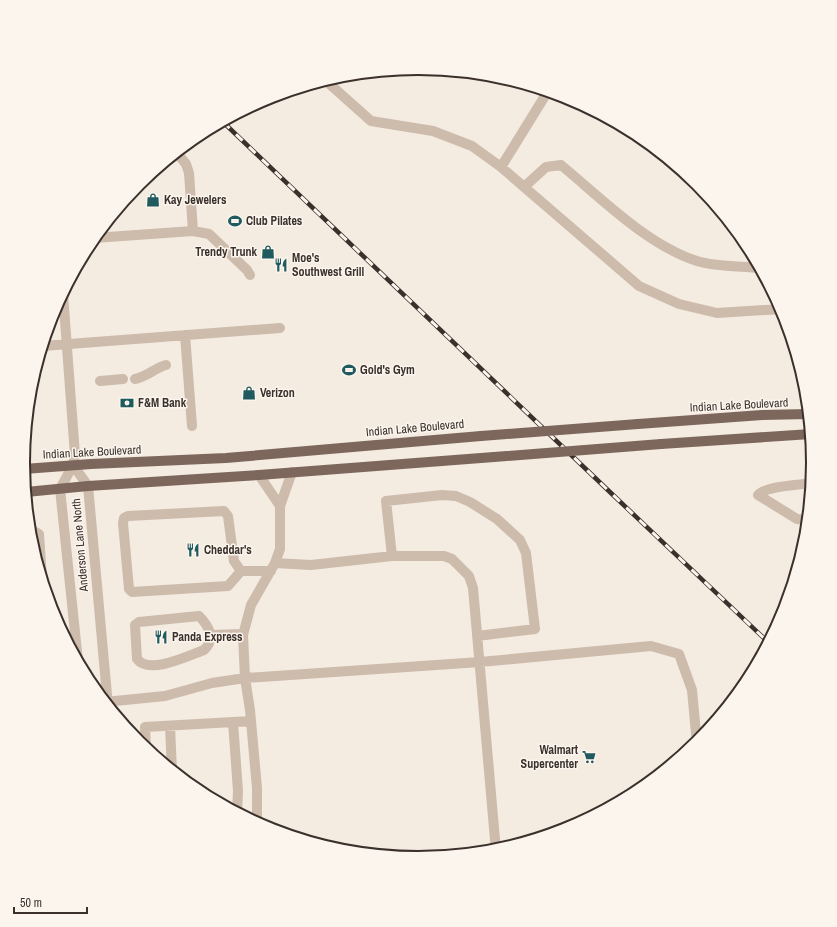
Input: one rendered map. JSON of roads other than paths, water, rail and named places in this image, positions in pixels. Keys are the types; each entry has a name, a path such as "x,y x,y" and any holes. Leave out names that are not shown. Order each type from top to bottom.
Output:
{"main road":[{"name":"Indian Lake Boulevard","path":"30,468 226,458 638,424 762,415 804,414"},
{"path":"31,492 88,486 260,475 806,434"}],"street":[{"path":"331,85 371,120 433,131 472,146 501,167 639,286 678,304 718,313 775,309"},
{"path":"501,167 545,97"},
{"path":"180,157 186,164 188,173 192,231"},
{"path":"524,187 546,168 561,165 637,229 663,246 698,261 720,265 754,268"},
{"path":"103,237 192,231 209,234 247,270 250,275"},
{"path":"64,306 75,455 73,465"},
{"path":"49,346 280,328"},
{"path":"185,335 192,426"},
{"path":"134,379 140,378 158,368 166,366"},
{"path":"100,381 123,379"},
{"name":"Anderson Lane North","path":"77,648 60,489 73,465 88,486 106,695"},
{"path":"257,816 257,788 251,721 244,678 243,634 251,605 273,567 280,549 280,506 292,472"},
{"path":"260,475 280,506"},
{"path":"803,520 797,519 758,495 761,491 769,489 806,484"},
{"path":"392,556 386,501 442,495 456,496 470,502 497,519 520,540 526,553 535,629 477,636"},
{"path":"241,570 234,561 228,516 224,511 128,516 124,518 123,523 129,588 132,592 228,586 241,570 311,565 392,556 444,556 452,559 469,576 473,588 495,845"},
{"path":"36,532 39,534 40,552"},
{"path":"199,616 206,623 211,635 208,646 204,650 161,665 146,666 136,660 135,625 139,622 199,616"},
{"path":"211,635 243,634"},
{"path":"112,702 165,696 212,683 244,678 480,662 651,646 679,654 692,690 697,734"},
{"path":"146,740 145,727 251,721"},
{"path":"233,722 238,791 237,807"},
{"path":"170,726 172,764"}],"railway":[{"path":"227,126 765,639"}],"place":[{"name":"Kay Jewelers","path":"153,200"},
{"name":"Club Pilates","path":"235,221"},
{"name":"Trendy Trunk","path":"268,252"},
{"name":"Moe's Southwest Grill","path":"281,265"},
{"name":"Gold's Gym","path":"349,370"},
{"name":"Verizon","path":"249,393"},
{"name":"F&M Bank","path":"127,403"},
{"name":"Cheddar's","path":"193,550"},
{"name":"Panda Express","path":"161,637"},
{"name":"Walmart Supercenter","path":"589,757"}]}
